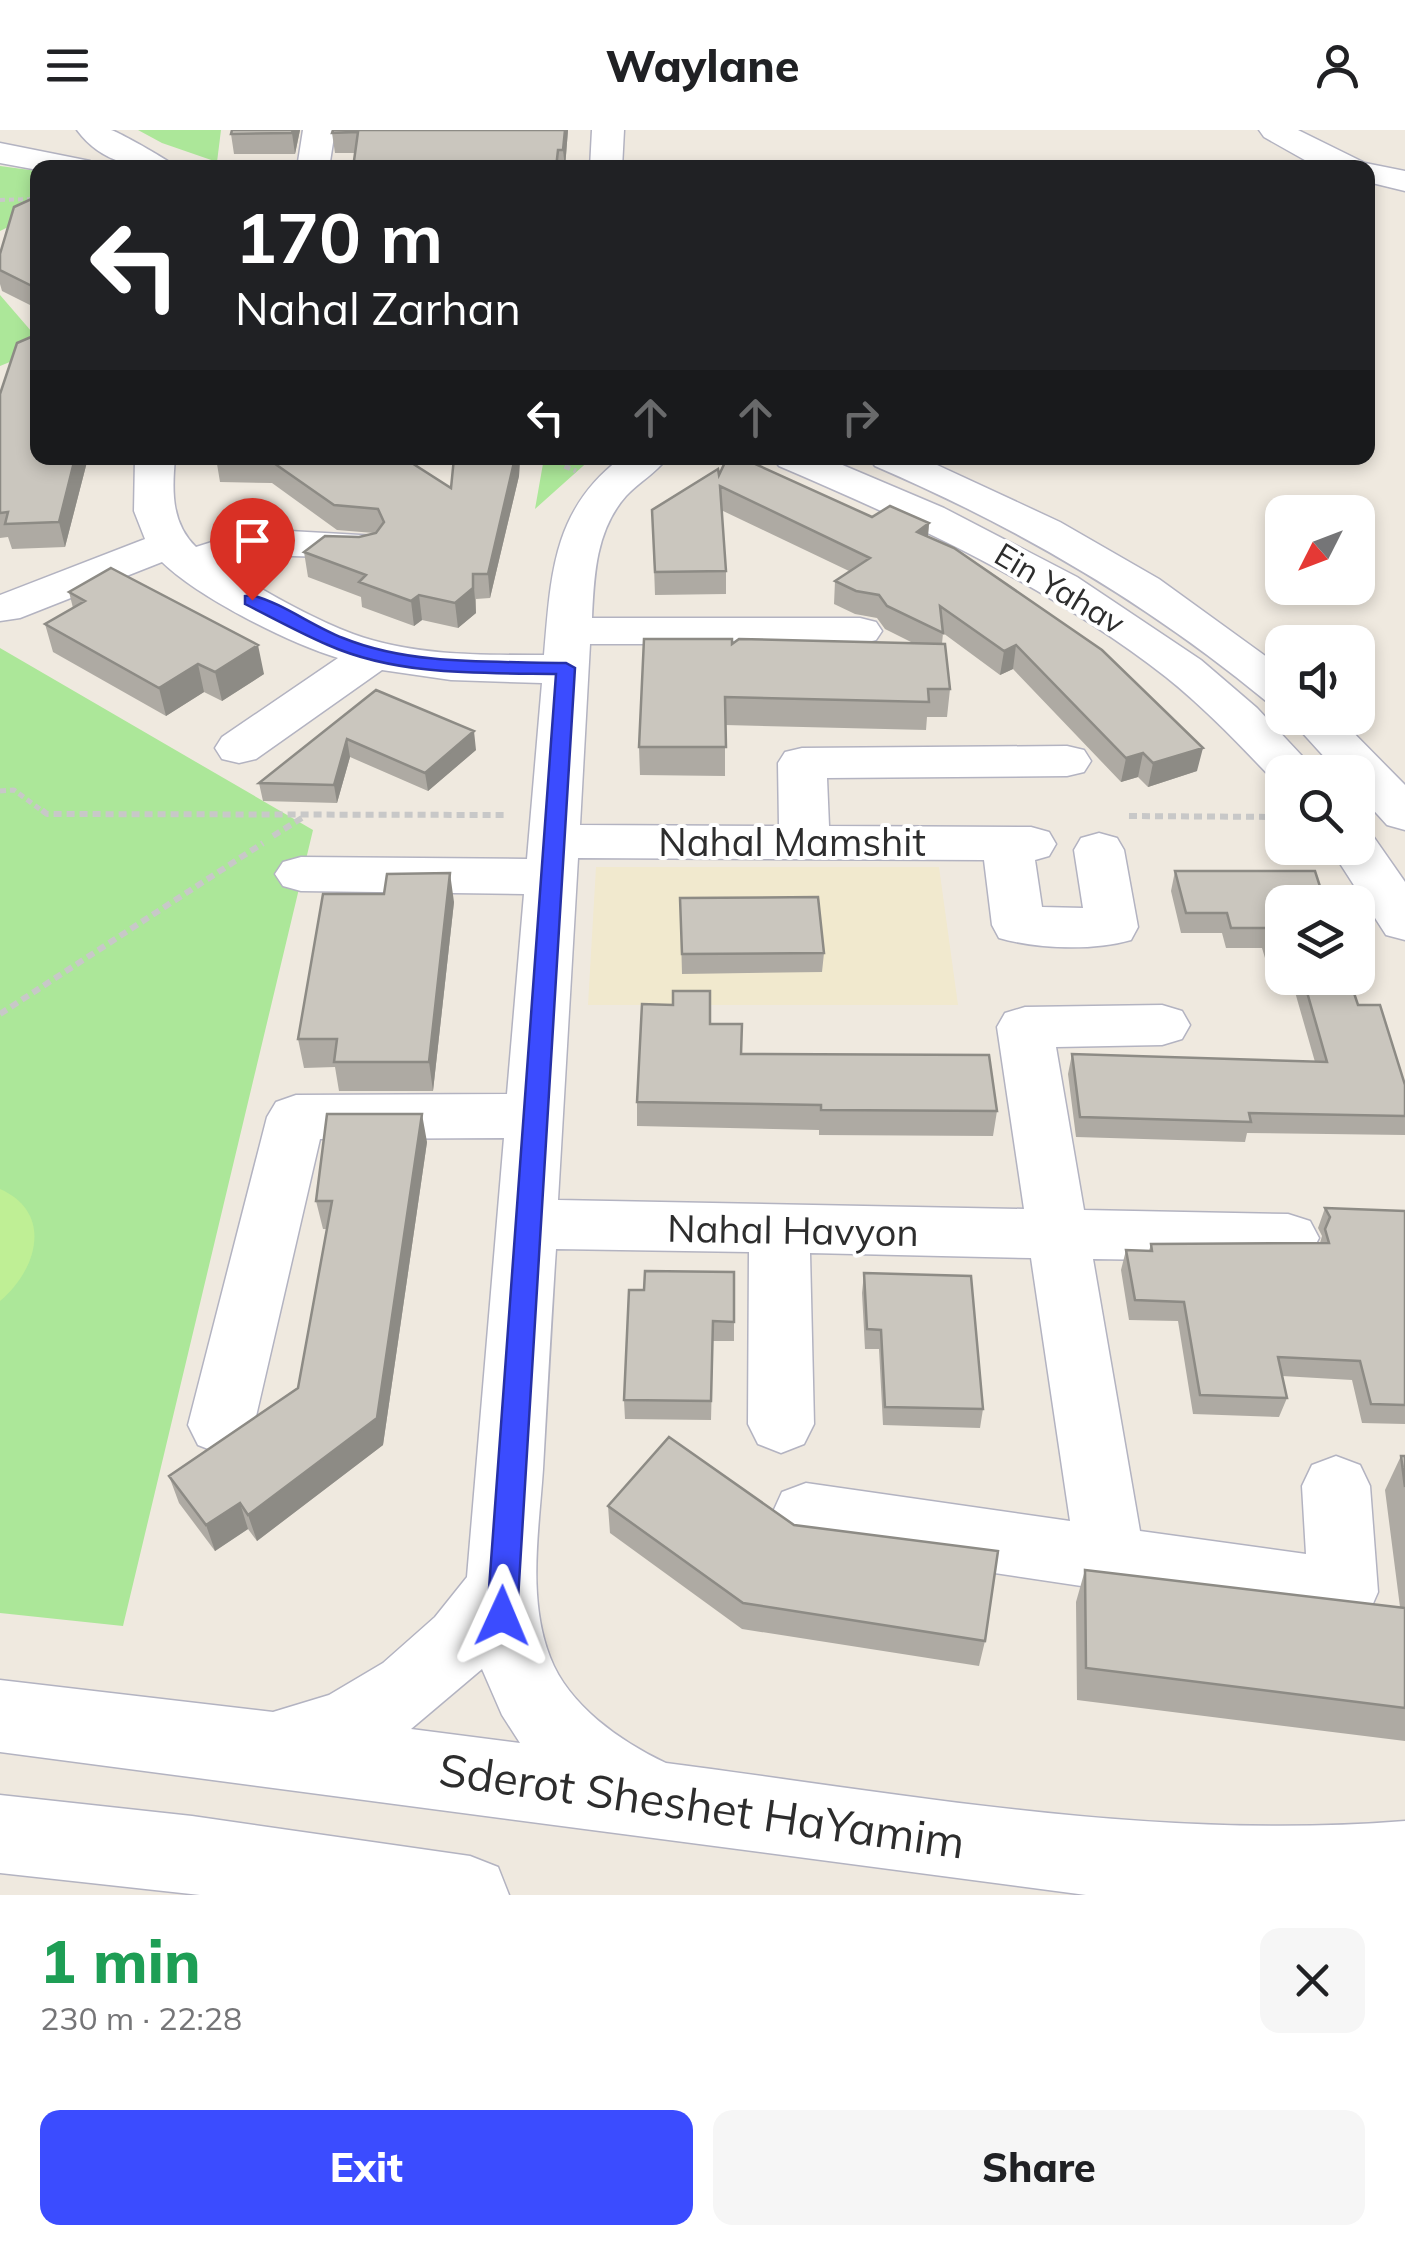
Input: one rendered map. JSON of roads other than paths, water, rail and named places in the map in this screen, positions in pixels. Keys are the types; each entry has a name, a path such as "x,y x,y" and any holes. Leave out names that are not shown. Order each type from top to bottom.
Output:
{"street":[{"path":"0,153 38,144 70,130"},
{"path":"93,130 143,160"},
{"path":"314,160 319,130"},
{"path":"606,160 608,130"},
{"path":"1275,130 1329,160"},
{"path":"0,153 37,160"},
{"path":"1375,174 1405,181"},
{"path":"155,465 152,507 180,554 313,632 375,654 435,665 567,650 860,631"},
{"path":"638,465 605,492 582,530 573,569 502,1616 511,1657 527,1694 543,1716 606,1772 661,1800"},
{"name":"Ein Yahav","path":"809,465 960,530 1098,608 1186,670 1278,755"},
{"name":"Ein Yahav","path":"904,465 1044,528 1138,582 1230,646 1265,676"},
{"path":"12,615 180,554 253,542 363,545"},
{"path":"239,748 375,654"},
{"path":"1330,735 1405,814"},
{"path":"805,842 802,763 1067,761"},
{"name":"Nahal Mamshit","path":"301,874 805,842 1019,844 1018,925 1112,927 1099,850"},
{"path":"1366,865 1405,922"},
{"path":"1110,1558 1025,1027 1162,1026"},
{"path":"221,1425 296,1117 534,1116"},
{"name":"Nahal Havyon","path":"526,1224 1288,1238"},
{"path":"779,1229 781,1424"},
{"path":"806,1514 1343,1592 1336,1486"},
{"path":"269,1747 308,1740 404,1691 467,1636 502,1586"},
{"name":"Sderot Sheshet HaYamim","path":"0,1716 1124,1858 1275,1865 1405,1860"},
{"path":"0,1834 335,1885 470,1895"}]}
